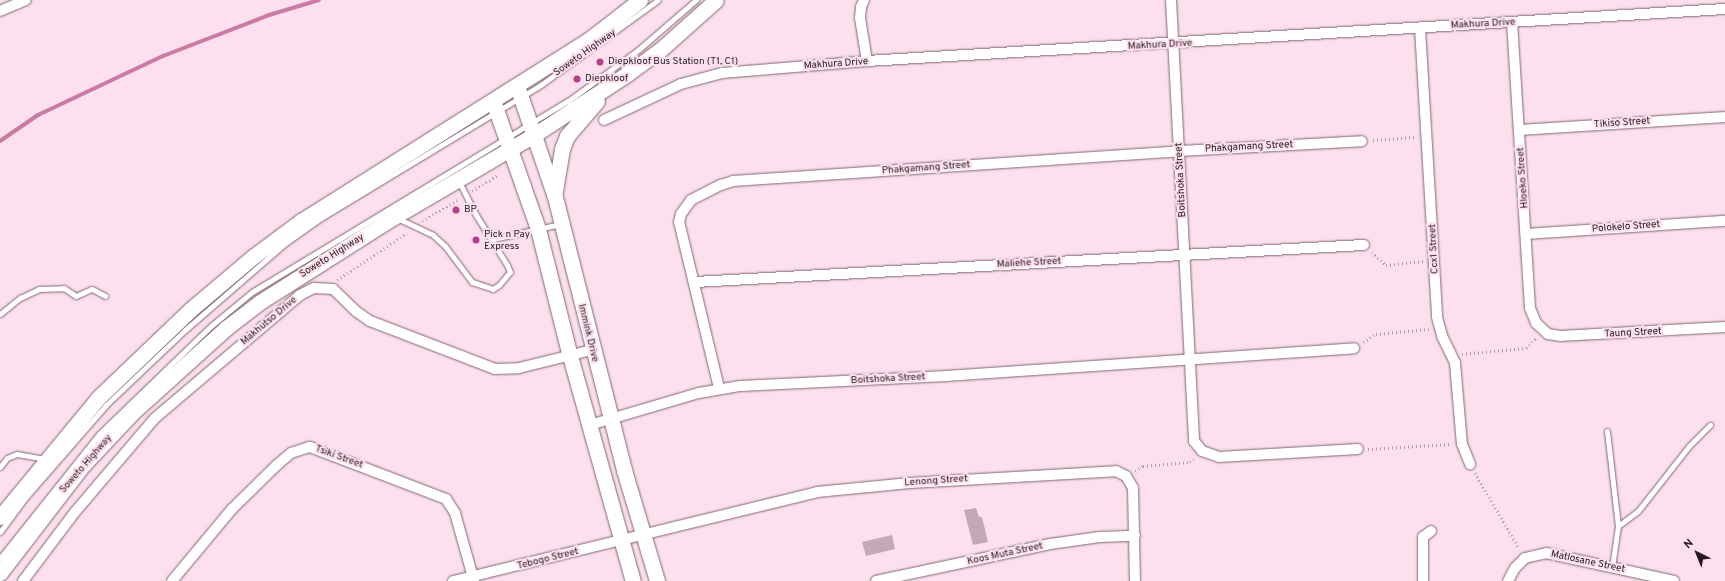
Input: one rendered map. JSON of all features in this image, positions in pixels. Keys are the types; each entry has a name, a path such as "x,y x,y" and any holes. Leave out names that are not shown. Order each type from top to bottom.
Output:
{"main road":[{"name":"Soweto Highway","path":"0,517 45,460 98,398 190,310 254,256 301,221 519,92 640,0"},
{"name":"Soweto Highway","path":"0,572 83,465 132,414 188,360 260,302 394,217 458,179 508,144 627,74 659,51 716,0"},
{"path":"555,197 562,149 567,136 584,114 627,74"},
{"name":"Immink Drive","path":"519,92 533,129 555,197 592,350 657,581"},
{"path":"495,107 538,229 570,356 621,541 634,581"}],"street":[{"path":"0,11 26,0"},
{"path":"864,0 861,7 860,18 867,61"},
{"name":"Boitshoka Street","path":"1171,0 1180,151 1192,432 1194,441 1202,451"},
{"name":"Makhura Drive","path":"604,120 667,90 705,75 867,61 1174,44 1725,9"},
{"name":"Hloeko Street","path":"1512,22 1527,234 1530,308 1536,323 1543,331"},
{"name":"Ccx1 Street","path":"1420,28 1434,260 1440,328 1453,354 1462,444 1470,464"},
{"name":"Tikiso Street","path":"1520,130 1725,117"},
{"name":"Phakgamang Street","path":"719,388 695,282 682,239 679,222 681,214 691,200 721,185 741,181 1180,151 1362,141"},
{"name":"Polokelo Street","path":"1527,234 1725,221"},
{"name":"Maliehe Street","path":"695,282 1364,245"},
{"path":"326,287 339,292 357,312 370,321 479,365 508,370 592,350"},
{"name":"Makhutso Drive","path":"23,581 75,512 155,418 300,295 314,288 326,287"},
{"name":"Taung Street","path":"1543,331 1560,336 1725,327"},
{"name":"Boitshoka Street","path":"590,425 719,388 1190,360 1354,348"},
{"name":"Tsiki Street","path":"172,581 232,509 271,470 291,453 310,447 446,499 455,513 473,579"},
{"path":"1202,451 1219,457 1358,449"},
{"name":"Lenong Street","path":"643,534 842,488 1109,471 1122,472 1126,476"},
{"path":"1126,476 1134,496 1135,581"},
{"path":"1423,581 1423,537 1431,530"},
{"name":"Tebogo Street","path":"453,581 473,579 643,534"},
{"name":"Koos Muta Street","path":"876,581 1050,544 1100,537 1135,536"},
{"name":"Matlosane Street","path":"1525,558 1546,553 1674,581"},
{"path":"1508,581 1515,568 1525,558"}],"lane":[{"name":"Soweto Highway","path":"519,92 597,46 658,0"},
{"name":"Soweto Highway","path":"533,129 568,101 638,50 696,0"},
{"name":"Soweto Highway","path":"0,532 25,498 106,405 236,284 321,218 495,107"},
{"name":"Soweto Highway","path":"0,558 99,434 211,326 252,292 312,254 508,144"},
{"path":"394,217 433,235 445,246 472,282 493,289 506,280 510,272 493,239 476,215 458,179"},
{"path":"493,239 562,224"},
{"path":"0,314 20,298 39,290 64,288 79,296 92,289 105,296"},
{"path":"1618,526 1638,511 1689,446 1710,425"},
{"path":"1607,430 1618,526 1612,567"},
{"path":"0,467 7,458 17,454 45,460"}],"path":[{"path":"1362,141 1427,136"},
{"path":"326,287 415,227 498,175"},
{"path":"1364,245 1386,264 1434,260"},
{"path":"1354,348 1376,334 1440,328"},
{"path":"1453,354 1526,348 1543,331"},
{"path":"1358,449 1462,444"},
{"path":"1126,476 1143,466 1190,462 1202,451"},
{"path":"1470,464 1525,558"}],"building":[{"path":"976,508 979,517 982,517 988,542 973,545 964,510"},
{"path":"892,535 895,549 866,556 862,542"}],"waterway":[{"path":"0,141 38,115 163,56 269,15 319,0"}],"place":[{"name":"Diepkloof Bus Station (T1, C1)","path":"600,62"},
{"name":"Diepkloof","path":"577,79"},
{"name":"BP","path":"456,210"},
{"name":"Pick n Pay Express","path":"476,240"}]}
